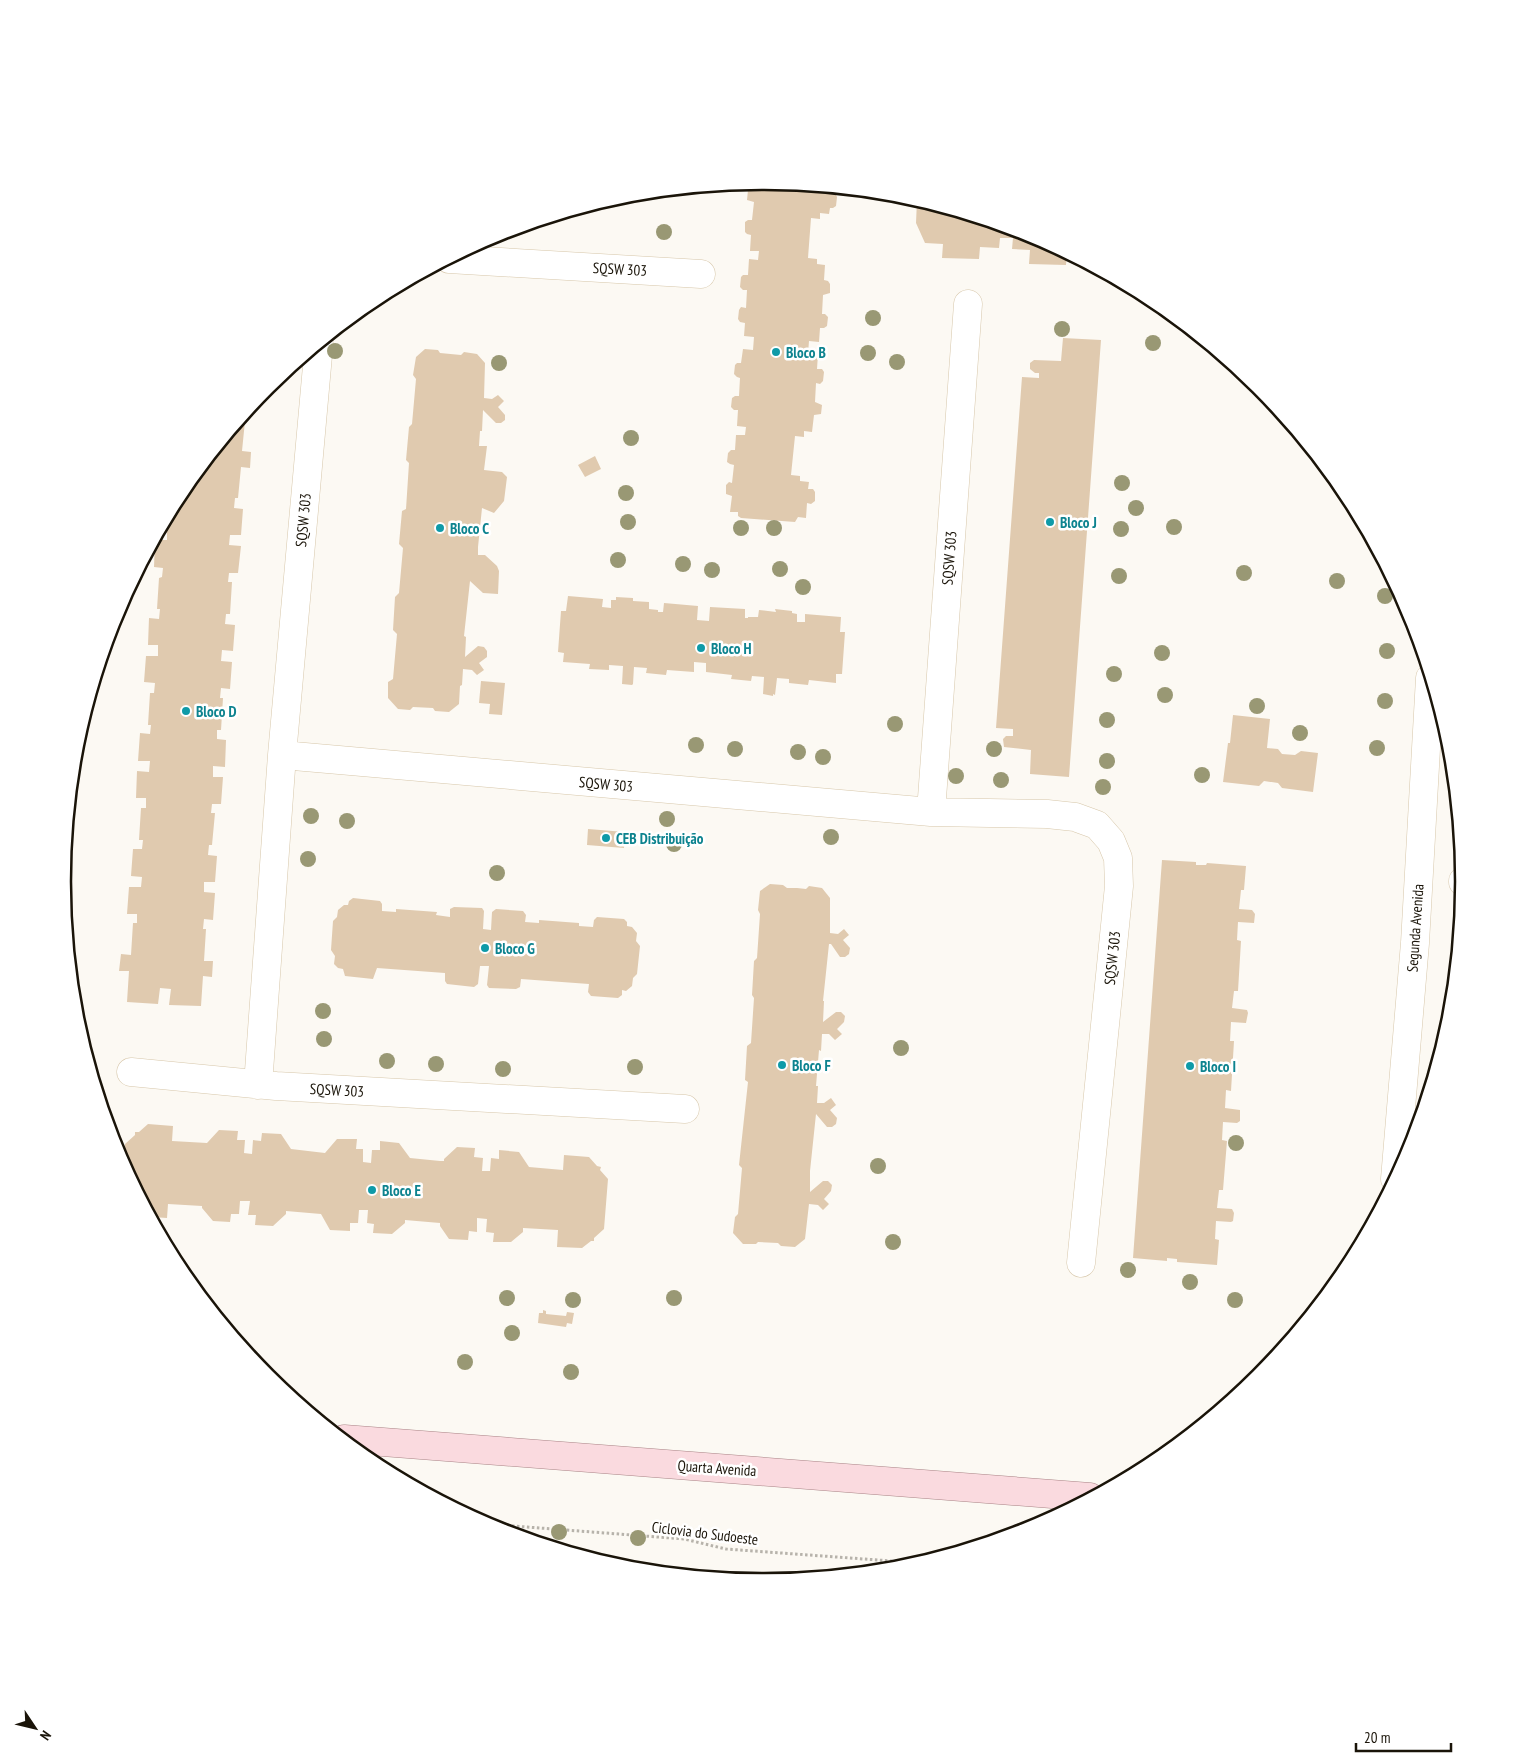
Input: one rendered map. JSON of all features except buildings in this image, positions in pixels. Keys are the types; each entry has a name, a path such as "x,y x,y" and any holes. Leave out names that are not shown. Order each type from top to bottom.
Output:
{"main road":[{"name":"Quarta Avenida","path":"357,1441 1080,1496"}],"street":[{"name":"SQSW 303","path":"460,260 700,274"},
{"name":"SQSW 303","path":"931,812 968,304"},
{"name":"SQSW 303","path":"258,1085 282,755 317,353"},
{"name":"Segunda Avenida","path":"1397,1157 1415,943 1429,695"},
{"name":"SQSW 303","path":"282,755 931,812 1047,814 1076,817 1096,826 1111,841 1118,858 1119,886 1081,1263"},
{"name":"SQSW 303","path":"131,1072 258,1085 685,1109"}],"path":[{"name":"Ciclovia do Sudoeste","path":"511,1526 684,1539 726,1549 896,1560"}],"place":[{"name":"Bloco B","path":"776,352"},
{"name":"Bloco J","path":"1050,522"},
{"name":"Bloco C","path":"440,528"},
{"name":"Bloco H","path":"701,648"},
{"name":"Bloco D","path":"186,711"},
{"name":"CEB Distribuição","path":"606,838"},
{"name":"Bloco G","path":"485,948"},
{"name":"Bloco F","path":"782,1065"},
{"name":"Bloco I","path":"1190,1066"},
{"name":"Bloco E","path":"372,1190"}]}
